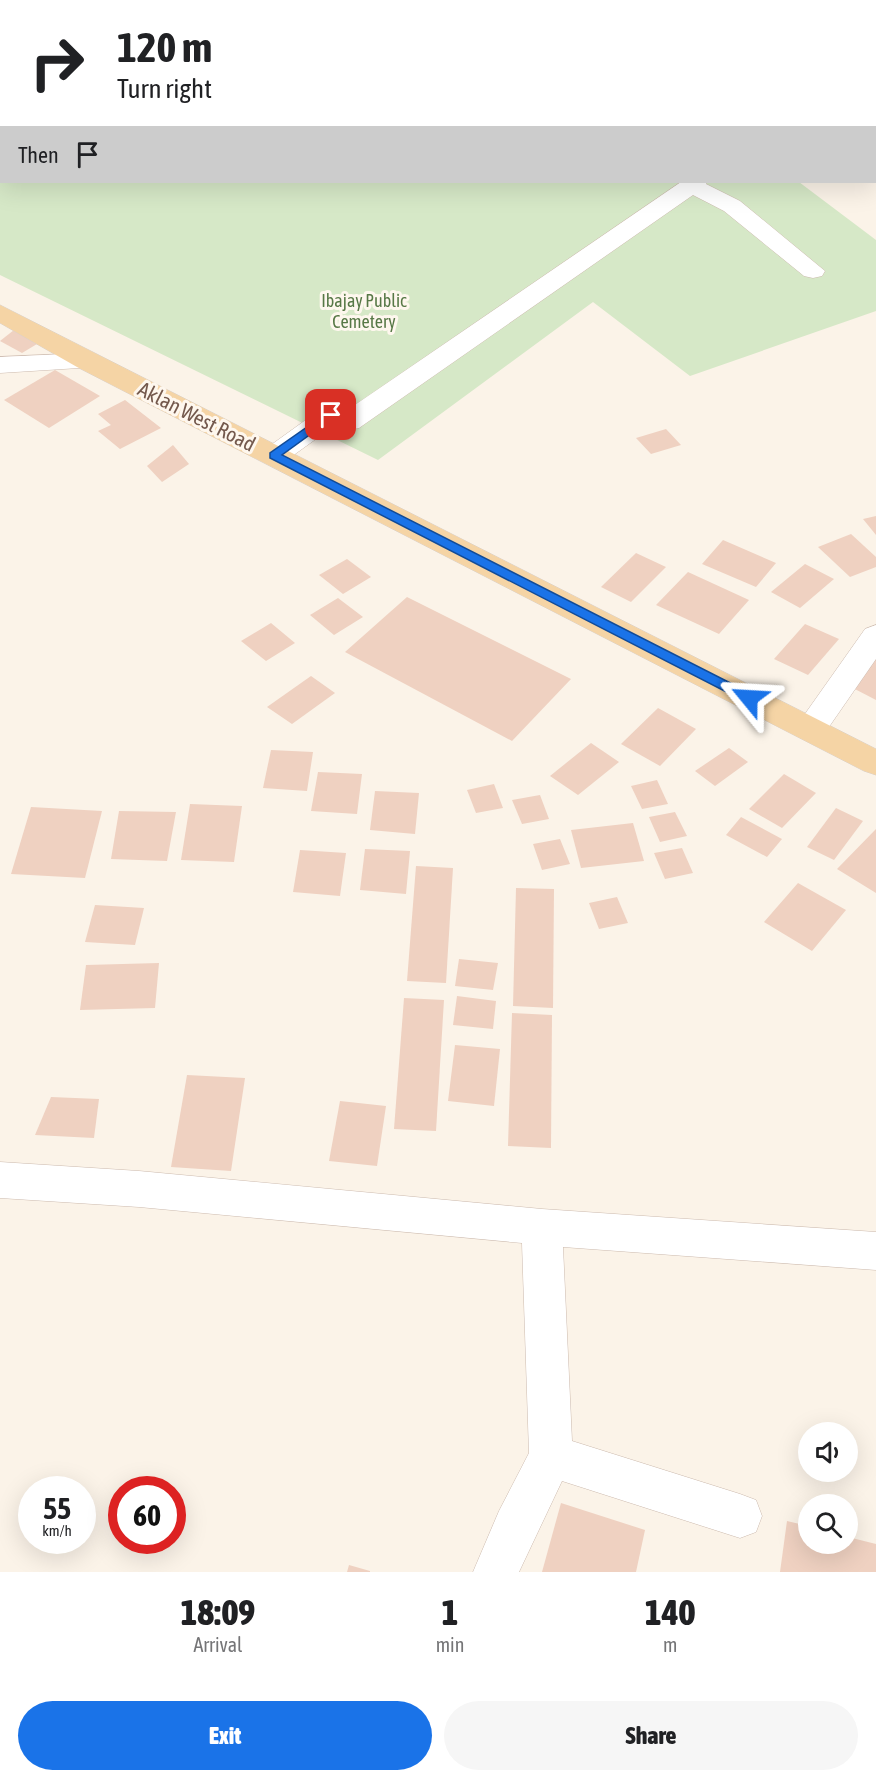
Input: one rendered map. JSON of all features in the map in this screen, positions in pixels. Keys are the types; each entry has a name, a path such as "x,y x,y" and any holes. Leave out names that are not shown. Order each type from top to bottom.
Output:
{"main road":[{"name":"Aklan West Road","path":"0,313 86,361 876,763"}],"street":[{"path":"274,456 331,415 349,422 694,183 732,207 813,271"},
{"path":"0,365 86,361"},
{"path":"811,729 876,636"},
{"path":"0,1180 139,1189 542,1227 876,1251"},
{"path":"496,1572 515,1527 551,1456 542,1227"},
{"path":"551,1456 740,1516"}],"green space":[{"name":"Ibajay Public Cemetery","path":"0,183 800,183 876,240 876,311 690,376 593,302 378,460 0,275"}],"building":[{"path":"14,330 37,344 22,353 0,341"},
{"path":"55,370 100,396 49,428 4,400"},
{"path":"125,400 161,428 120,449 98,431 111,425 98,414"},
{"path":"666,429 681,445 651,454 636,438"},
{"path":"173,445 189,464 162,482 147,466"},
{"path":"876,516 876,535 863,519"},
{"path":"851,534 876,557 876,567 850,577 818,547"},
{"path":"723,540 776,563 756,587 702,564"},
{"path":"636,553 666,567 631,602 601,587"},
{"path":"347,559 371,577 343,594 319,575"},
{"path":"805,564 834,579 800,608 771,592"},
{"path":"688,572 749,600 719,634 656,605"},
{"path":"407,597 571,679 512,741 345,652"},
{"path":"338,598 363,617 334,635 310,615"},
{"path":"271,623 295,643 266,661 241,641"},
{"path":"805,624 839,639 808,675 774,659"},
{"path":"876,657 876,700 849,686"},
{"path":"311,676 335,693 292,724 267,707"},
{"path":"658,708 696,729 660,766 621,744"},
{"path":"591,743 619,762 578,795 550,776"},
{"path":"729,748 748,762 715,786 695,771"},
{"path":"271,750 313,752 307,791 263,788"},
{"path":"318,772 362,774 357,814 311,811"},
{"path":"784,774 816,793 782,828 749,809"},
{"path":"657,780 668,804 642,809 631,786"},
{"path":"494,784 503,808 476,813 467,790"},
{"path":"375,791 419,793 415,834 370,830"},
{"path":"540,795 549,819 522,824 512,800"},
{"path":"190,804 242,806 234,862 181,860"},
{"path":"31,807 102,811 85,878 11,874"},
{"path":"836,808 863,821 834,860 807,847"},
{"path":"119,811 176,812 167,861 111,859"},
{"path":"675,812 687,836 660,842 649,817"},
{"path":"741,817 782,839 767,857 726,835"},
{"path":"633,823 644,861 581,868 571,830"},
{"path":"876,829 876,893 837,869"},
{"path":"560,839 570,864 542,870 533,844"},
{"path":"682,848 693,873 665,879 654,853"},
{"path":"365,849 410,851 406,894 360,890"},
{"path":"300,850 346,853 340,896 293,892"},
{"path":"416,866 453,868 446,983 407,981"},
{"path":"798,883 846,910 812,951 764,922"},
{"path":"516,888 554,889 553,1008 513,1006"},
{"path":"617,897 628,923 599,929 589,903"},
{"path":"95,905 144,908 135,945 85,942"},
{"path":"459,959 498,963 493,990 455,986"},
{"path":"159,963 155,1008 80,1010 86,965"},
{"path":"457,996 496,1001 493,1029 453,1025"},
{"path":"404,998 444,1000 436,1131 394,1129"},
{"path":"512,1013 552,1015 551,1148 508,1146"},
{"path":"455,1045 500,1049 494,1106 448,1101"},
{"path":"187,1075 245,1078 231,1171 171,1167"},
{"path":"51,1097 99,1099 94,1138 35,1135"},
{"path":"340,1101 386,1106 377,1166 329,1161"},
{"path":"561,1503 645,1530 636,1572 542,1572"},
{"path":"787,1521 798,1524 798,1554 858,1554 858,1540 876,1544 876,1572 780,1572"},
{"path":"349,1565 370,1571 370,1572 347,1572"}],"route":[{"path":"331,415 274,456 749,698"}]}
